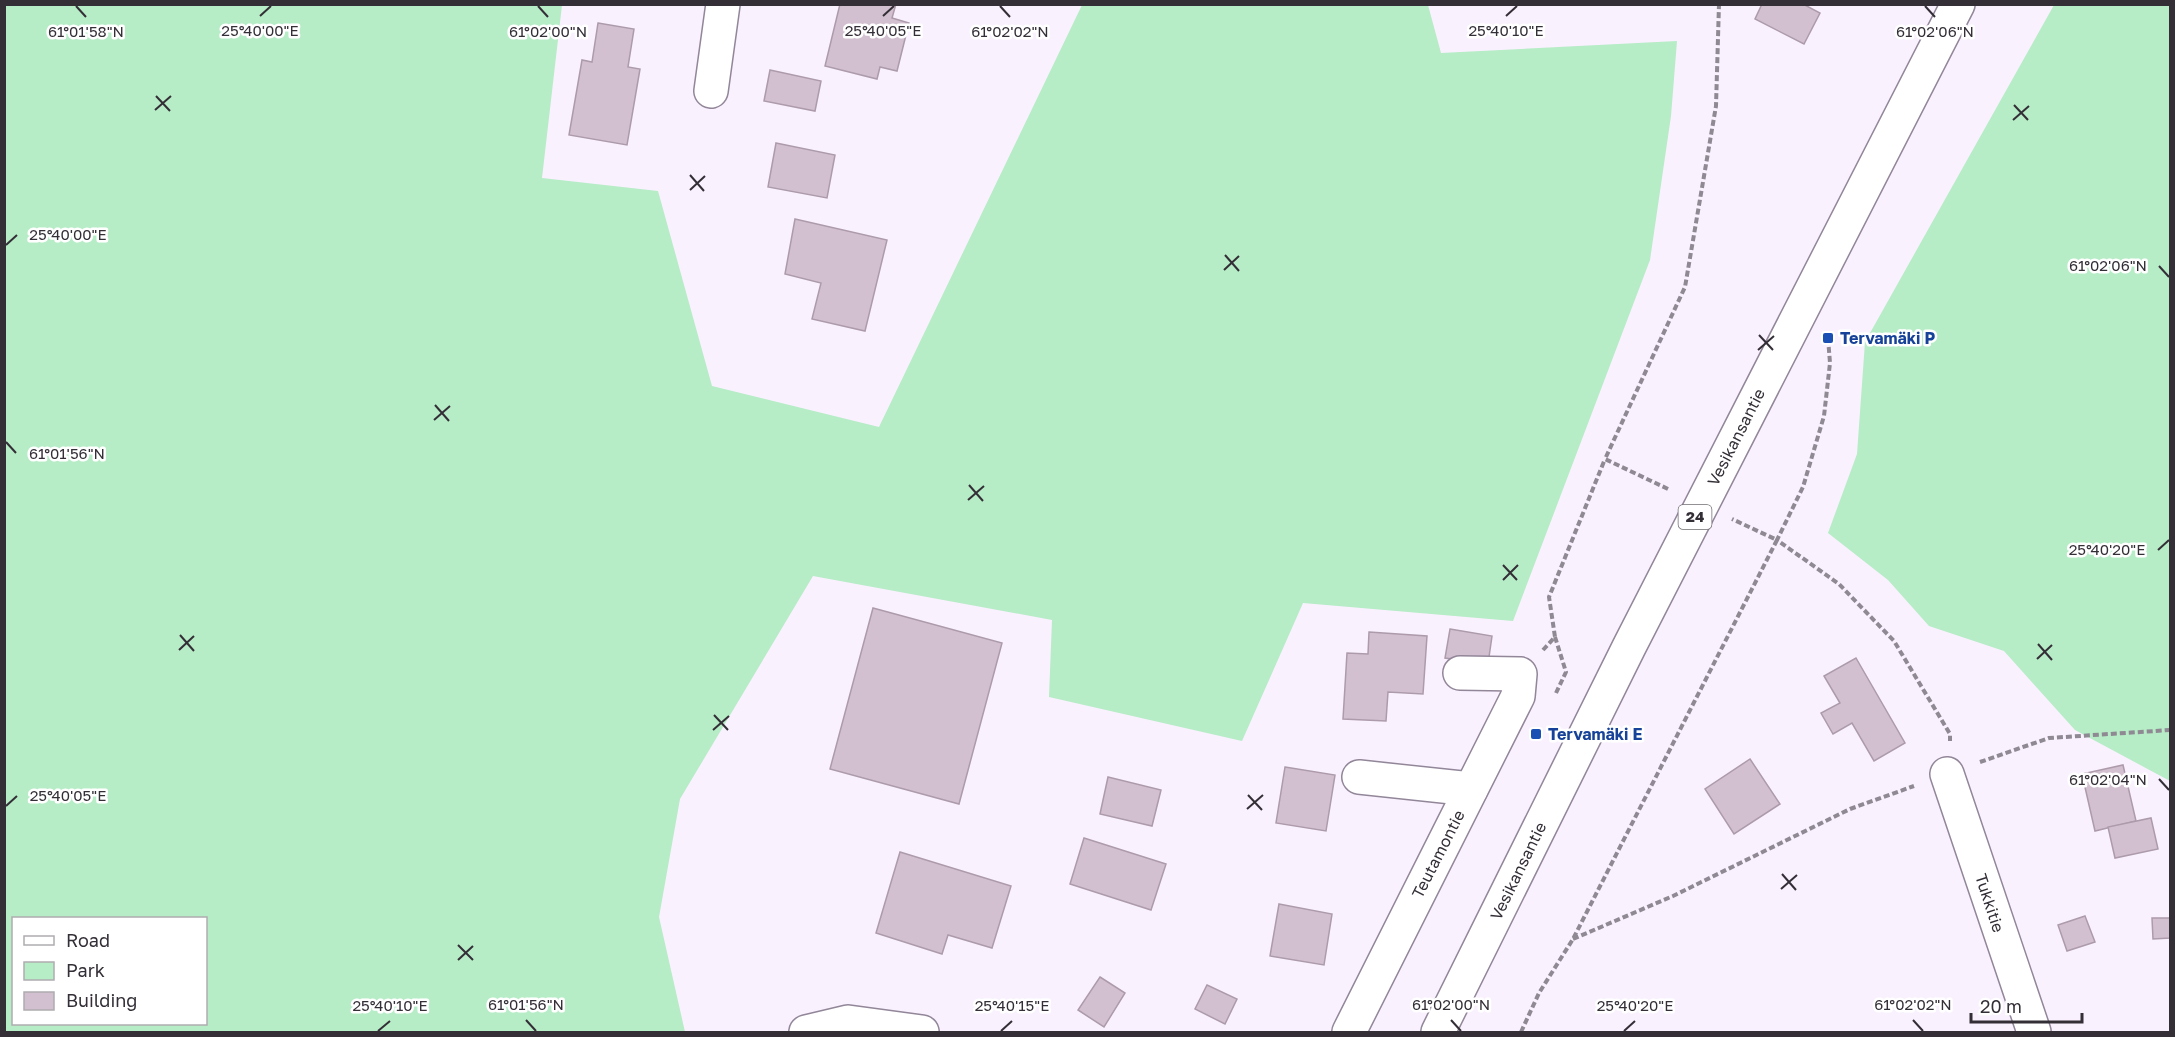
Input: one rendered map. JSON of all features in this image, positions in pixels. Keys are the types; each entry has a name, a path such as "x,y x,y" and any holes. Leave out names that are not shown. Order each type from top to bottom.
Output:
{"main road":[{"path":"711,91 723,4"},
{"name":"Vesikansantie","path":"1438,1032 1623,657 1958,4"},
{"path":"1460,673 1520,674"},
{"name":"Teutamontie","path":"1349,1032 1518,696 1520,674"},
{"name":"Tukkitie","path":"1947,774 2034,1032"},
{"path":"1359,777 1471,789"},
{"path":"806,1032 848,1022 922,1032"}],"path":[{"path":"1520,674 1555,637 1549,597 1605,459 1685,287 1716,106 1719,4"},
{"path":"1521,1032 1539,993 1573,939 1803,487 1824,416 1830,363 1827,338"},
{"path":"1605,459 1668,489"},
{"path":"1731,518 1777,540 1839,584 1894,641 1950,734 1947,774"},
{"path":"1573,939 1673,896 1850,809 2049,738 2170,730"}],"green space":[{"path":"5,4 562,5 542,178 658,191 712,386 879,427 1082,5 1428,5 1441,53 1677,41 1671,116 1650,260 1513,621 1303,603 1242,741 1049,697 1052,620 813,576 680,799 659,917 685,1032 5,1032"},
{"path":"2054,5 2170,5 2170,781 2075,730 2004,651 1929,626 1888,580 1828,533 1857,454 1865,342"}],"building":[{"path":"840,4 896,4 892,18 909,23 897,71 880,67 877,79 825,66"},
{"path":"1762,4 1803,4 1820,13 1804,44 1755,19"},
{"path":"598,23 634,29 628,67 640,69 627,145 569,135 582,60 592,62"},
{"path":"770,70 821,81 815,111 764,101"},
{"path":"776,143 835,155 827,198 768,187"},
{"path":"795,219 887,240 865,331 812,319 821,283 785,274"},
{"path":"873,608 1002,643 959,804 830,769"},
{"path":"1450,629 1492,636 1488,664 1445,658"},
{"path":"1369,632 1427,636 1423,694 1388,692 1386,721 1343,719 1347,653 1368,654"},
{"path":"1856,658 1905,743 1874,761 1852,723 1833,734 1821,713 1840,703 1824,676"},
{"path":"1750,759 1780,804 1734,834 1705,789"},
{"path":"2123,765 2136,821 2095,831 2082,774"},
{"path":"1285,767 1335,775 1326,831 1276,823"},
{"path":"1108,777 1161,790 1152,826 1100,814"},
{"path":"2151,818 2158,849 2115,858 2108,827"},
{"path":"1084,838 1166,864 1151,910 1070,884"},
{"path":"900,852 1011,886 992,948 948,935 942,954 876,933"},
{"path":"1279,904 1332,914 1324,965 1270,956"},
{"path":"2085,916 2095,942 2067,951 2058,925"},
{"path":"2152,918 2170,918 2170,938 2153,939"},
{"path":"1100,977 1125,993 1104,1027 1078,1010"},
{"path":"1207,985 1237,999 1225,1024 1195,1009"}],"place":[{"name":"Tervamäki P","path":"1828,338"},
{"name":"Tervamäki E","path":"1536,734"}]}
